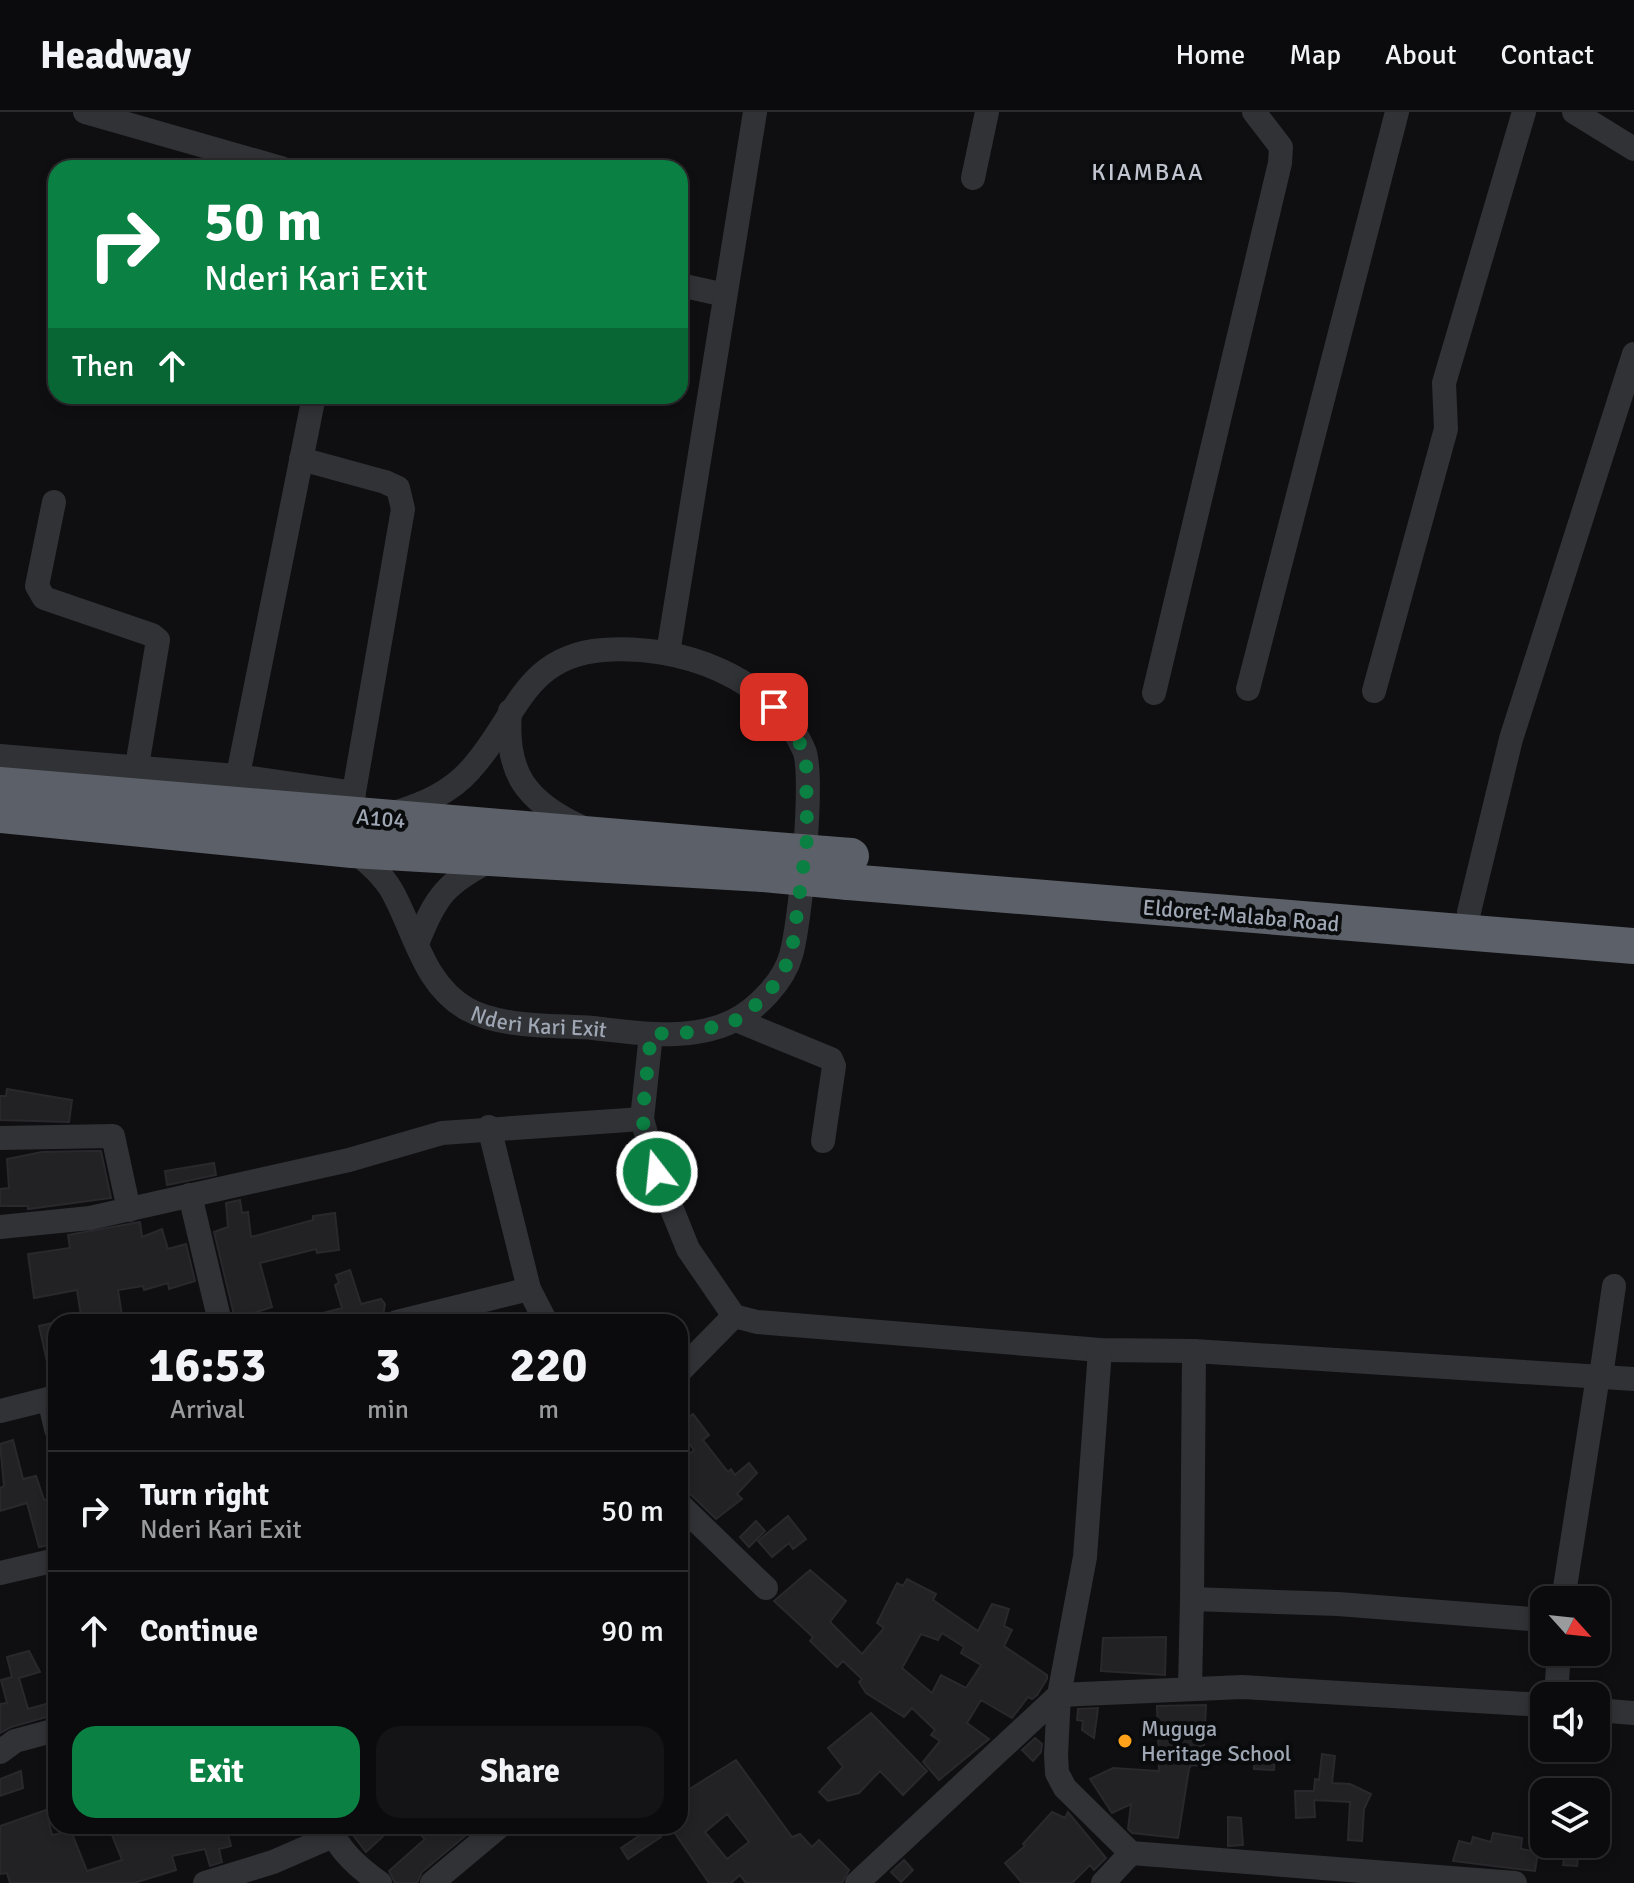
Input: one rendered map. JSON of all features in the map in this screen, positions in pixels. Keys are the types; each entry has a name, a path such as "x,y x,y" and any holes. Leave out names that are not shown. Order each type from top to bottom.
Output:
{"highway":[{"name":"A104","path":"0,785 133,783 235,790 359,819 601,836 763,862"},
{"path":"0,815 359,819 495,858 763,862 850,869"},
{"name":"Eldoret-Malaba Road","path":"850,869 1634,925"},
{"name":"Eldoret-Malaba Road","path":"850,869 1634,946"}],"street":[{"path":"85,112 253,160"},
{"path":"301,459 398,488 403,509 359,819 421,805 447,790 472,768 510,711 545,670 575,654 630,649 668,653 755,112"},
{"path":"973,178 987,112"},
{"path":"1154,693 1280,163 1281,147 1276,137 1254,112"},
{"path":"1248,689 1397,112"},
{"path":"1374,691 1446,429 1444,383 1524,112"},
{"path":"1574,112 1634,149"},
{"path":"688,287 725,295"},
{"path":"1469,912 1511,739 1634,354"},
{"path":"235,790 312,404"},
{"path":"0,756 133,783 158,640 152,635 51,602 39,593 39,574 54,502"},
{"name":"Nderi Kari Exit","path":"359,819 383,878 429,971 442,989 476,1014 651,1034 697,1032 736,1020 767,996 791,957 807,839 806,752 774,707 753,690 712,666 668,653"},
{"path":"510,711 509,748 514,765 530,794 556,815 601,836"},
{"path":"417,944 435,901 443,891 458,878 495,858"},
{"path":"736,1020 831,1059 834,1066 823,1141"},
{"path":"651,1034 642,1119 657,1172 688,1249 734,1316 757,1322 1100,1350 1194,1351 1634,1379"},
{"path":"0,1227 55,1224 129,1210 349,1160 442,1133 489,1127 642,1119"},
{"path":"487,1314 532,1310 489,1127"},
{"path":"0,1138 113,1136 129,1210"},
{"path":"190,1195 218,1314"},
{"path":"1565,1586 1614,1286"},
{"path":"688,1363 734,1316"},
{"path":"1100,1350 1085,1557 1059,1695 1057,1773 1065,1788 1131,1853 1216,1872 1515,1883"},
{"path":"1190,1687 1194,1351"},
{"path":"0,1411 48,1399"},
{"path":"688,1513 766,1588"},
{"path":"0,1573 48,1562"},
{"path":"1192,1599 1338,1604 1530,1619"},
{"path":"857,1883 1059,1695 1190,1687 1352,1691 1530,1704"},
{"path":"1610,1711 1634,1713"},
{"path":"0,1752 15,1741 48,1732"},
{"path":"205,1883 273,1862 325,1834"},
{"path":"333,1834 359,1868 380,1883"},
{"path":"432,1883 490,1834"},
{"path":"1103,1883 1131,1853"}],"building":[{"path":"7,1089 72,1100 69,1122 0,1120 0,1096 6,1096"},
{"path":"101,1151 111,1198 28,1209 28,1206 0,1206 0,1189 9,1188 7,1159 42,1152"},
{"path":"214,1163 216,1175 167,1185 165,1171"},
{"path":"240,1200 242,1213 248,1212 251,1237 313,1220 313,1216 335,1213 339,1250 317,1253 316,1249 260,1263 272,1307 250,1314 234,1314 214,1232 228,1227 226,1203"},
{"path":"140,1222 142,1237 162,1229 168,1249 186,1244 195,1281 169,1289 168,1283 144,1290 143,1286 118,1290 122,1314 81,1314 77,1290 34,1298 28,1254 70,1248 68,1235"},
{"path":"350,1270 361,1304 381,1299 385,1304 383,1314 319,1314 342,1308 335,1285 339,1283 336,1275"},
{"path":"48,1324 48,1366 39,1326"},
{"path":"693,1414 709,1435 703,1440 728,1472 731,1469 735,1475 749,1463 757,1473 737,1494 742,1499 716,1519 688,1492 688,1456 694,1450 688,1442 688,1416"},
{"path":"13,1440 23,1479 36,1476 44,1500 48,1499 48,1545 39,1547 27,1503 0,1511 0,1488 4,1486 0,1444"},
{"path":"788,1516 806,1539 793,1549 789,1543 772,1557 758,1541"},
{"path":"756,1521 765,1531 749,1547 740,1537"},
{"path":"810,1570 846,1601 830,1622 862,1654 884,1628 877,1623 897,1583 903,1586 907,1579 936,1594 933,1600 978,1631 992,1604 1009,1609 1004,1626 1012,1630 1004,1646 1047,1675 1047,1679 1037,1695 1032,1699 1028,1697 1012,1718 981,1700 967,1723 989,1739 939,1780 923,1762 940,1741 931,1735 935,1730 912,1708 904,1717 866,1693 859,1682 862,1679 843,1661 837,1667 810,1641 813,1637 774,1601","holes":["942,1633 964,1647 961,1653 981,1665 966,1688 941,1675 932,1693 902,1668 921,1634 938,1640"]},
{"path":"1166,1637 1165,1675 1101,1671 1103,1638"},
{"path":"29,1651 40,1672 19,1678 28,1709 46,1704 48,1717 0,1733 0,1704 7,1703 1,1680 12,1677 7,1657"},
{"path":"1206,1705 1203,1766 1191,1765 1189,1769 1178,1838 1132,1833 1128,1829 1131,1804 1112,1813 1090,1779 1113,1768 1159,1771 1157,1706"},
{"path":"1098,1708 1094,1738 1082,1730 1083,1721 1077,1720 1078,1709"},
{"path":"871,1713 927,1771 903,1795 880,1771 859,1793 828,1801 819,1792 843,1767 828,1748"},
{"path":"1035,1738 1042,1744 1041,1752 1033,1761 1022,1750"},
{"path":"1255,1750 1275,1751 1274,1770 1254,1769"},
{"path":"1322,1754 1335,1756 1332,1783 1350,1784 1371,1794 1364,1809 1362,1841 1348,1840 1350,1802 1314,1800 1315,1817 1296,1818 1295,1791 1314,1791 1315,1779 1319,1780"},
{"path":"736,1760 792,1837 800,1834 812,1847 819,1840 849,1870 842,1883 746,1883 740,1875 731,1883 709,1883 675,1834 688,1834 688,1790","holes":["727,1814 749,1842 727,1859 705,1832"]},
{"path":"21,1771 23,1788 0,1796 0,1779"},
{"path":"46,1810 48,1834 72,1834 87,1871 122,1860 112,1835 115,1834 228,1834 231,1846 219,1849 222,1862 210,1866 205,1849 172,1856 176,1870 134,1883 10,1883 7,1873 0,1874 0,1826"},
{"path":"1052,1812 1065,1818 1068,1812 1106,1858 1094,1870 1090,1865 1072,1883 1022,1883 1005,1863 1025,1846 1023,1844"},
{"path":"1228,1817 1241,1818 1243,1845 1228,1846"},
{"path":"1493,1833 1522,1838 1521,1849 1530,1851 1530,1858 1537,1858 1535,1871 1453,1861 1459,1841 1471,1844 1473,1837 1491,1842"},
{"path":"352,1834 385,1834 366,1852"},
{"path":"420,1834 467,1834 422,1872 417,1883 395,1883 389,1871 425,1839"},
{"path":"642,1834 659,1834 661,1837 628,1859 621,1848"},
{"path":"1564,1858 1578,1858 1577,1866 1563,1865"},
{"path":"904,1860 913,1870 901,1882 891,1872"}],"place":[{"name":"Muguga Heritage School","path":"1125,1741"}],"district":[{"name":"KIAMBAA","path":"1148,172"}],"route":[{"path":"657,1172 642,1119 651,1034 697,1032 736,1020 767,996 791,957 807,839 806,752 774,707"}]}
